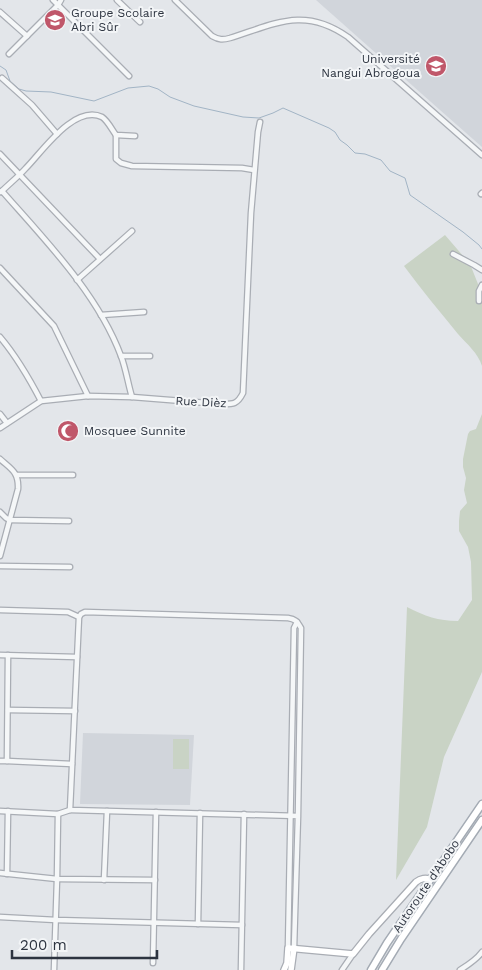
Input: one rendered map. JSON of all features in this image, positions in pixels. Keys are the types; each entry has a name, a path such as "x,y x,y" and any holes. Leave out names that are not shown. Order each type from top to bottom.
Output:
{"main road":[{"name":"Autoroute d'Abobo","path":"371,970 387,943 482,804"},
{"path":"382,970 401,938 482,820"},
{"path":"291,948 353,954 416,882 425,878 431,879"},
{"path":"284,970 291,948"},
{"path":"291,948 291,970"}],"street":[{"path":"53,0 129,76"},
{"path":"9,54 61,0"},
{"path":"117,0 140,22"},
{"path":"175,0 212,36 222,40 292,20 308,20 333,27 348,37 482,155"},
{"path":"0,12 27,36"},
{"path":"2,78 32,105 57,134"},
{"path":"132,397 121,356 101,315 53,249 1,192 20,175 57,134 77,119 86,116 102,118 116,135 116,160 132,166 242,168 254,170 260,122"},
{"path":"116,135 135,136"},
{"path":"0,154 100,259"},
{"name":"Rue Dièz","path":"0,428 42,401 88,396 132,397 220,404 233,404 239,400 243,393 254,170"},
{"path":"77,280 132,231"},
{"path":"453,254 482,270"},
{"path":"0,268 54,326 88,396"},
{"path":"479,301 479,290 482,285"},
{"path":"101,315 144,312"},
{"path":"0,337 29,377 42,401"},
{"path":"121,356 150,356"},
{"path":"0,414 7,423"},
{"path":"0,459 17,475 18,483 0,556"},
{"path":"17,475 73,475"},
{"path":"0,512 8,519"},
{"path":"0,520 69,521"},
{"path":"0,566 70,567"},
{"path":"0,610 68,612 79,617"},
{"path":"70,810 79,617 81,614 84,612 294,619 301,628 298,816 291,948"},
{"path":"291,948 290,815 294,628 297,622"},
{"path":"0,654 77,657"},
{"path":"7,761 8,655"},
{"path":"8,710 75,711"},
{"path":"0,761 72,764"},
{"path":"0,810 58,814 70,810 298,816"},
{"path":"7,874 8,811"},
{"path":"104,880 107,811"},
{"path":"153,963 156,812"},
{"path":"198,924 200,813"},
{"path":"54,970 58,878 58,814"},
{"path":"241,970 244,814"},
{"path":"0,873 58,878 155,880"},
{"path":"0,917 242,925"},
{"path":"460,970 482,952"},
{"path":"342,970 353,954"}],"shaded area":[{"name":"Université Nangui Abrogoua","path":"316,0 482,0 482,147 440,110"},
{"path":"83,733 194,735 190,805 80,804"}],"green space":[{"path":"445,235 470,264 482,294 482,366 475,353 451,326 404,266"},
{"path":"482,414 482,672 444,757 427,827 396,880 407,607 432,617 458,621 472,600 471,562 468,547 459,531 459,521 460,511 467,503 464,490 466,478 463,459 468,434 476,429"},
{"path":"173,739 189,739 189,769 173,769"}],"waterway":[{"path":"0,66 6,70 10,81 19,89 26,91 51,92 94,101 128,88 149,86 158,89 170,97 194,106 243,117 259,118 283,108 329,128 355,153 365,154 381,160 390,171 405,178 410,195 463,232 482,249"}],"place":[{"name":"Groupe Scolaire Abri Sûr","path":"55,20"},
{"name":"Université Nangui Abrogoua","path":"436,66"},
{"name":"Mosquee Sunnite","path":"68,431"}]}
